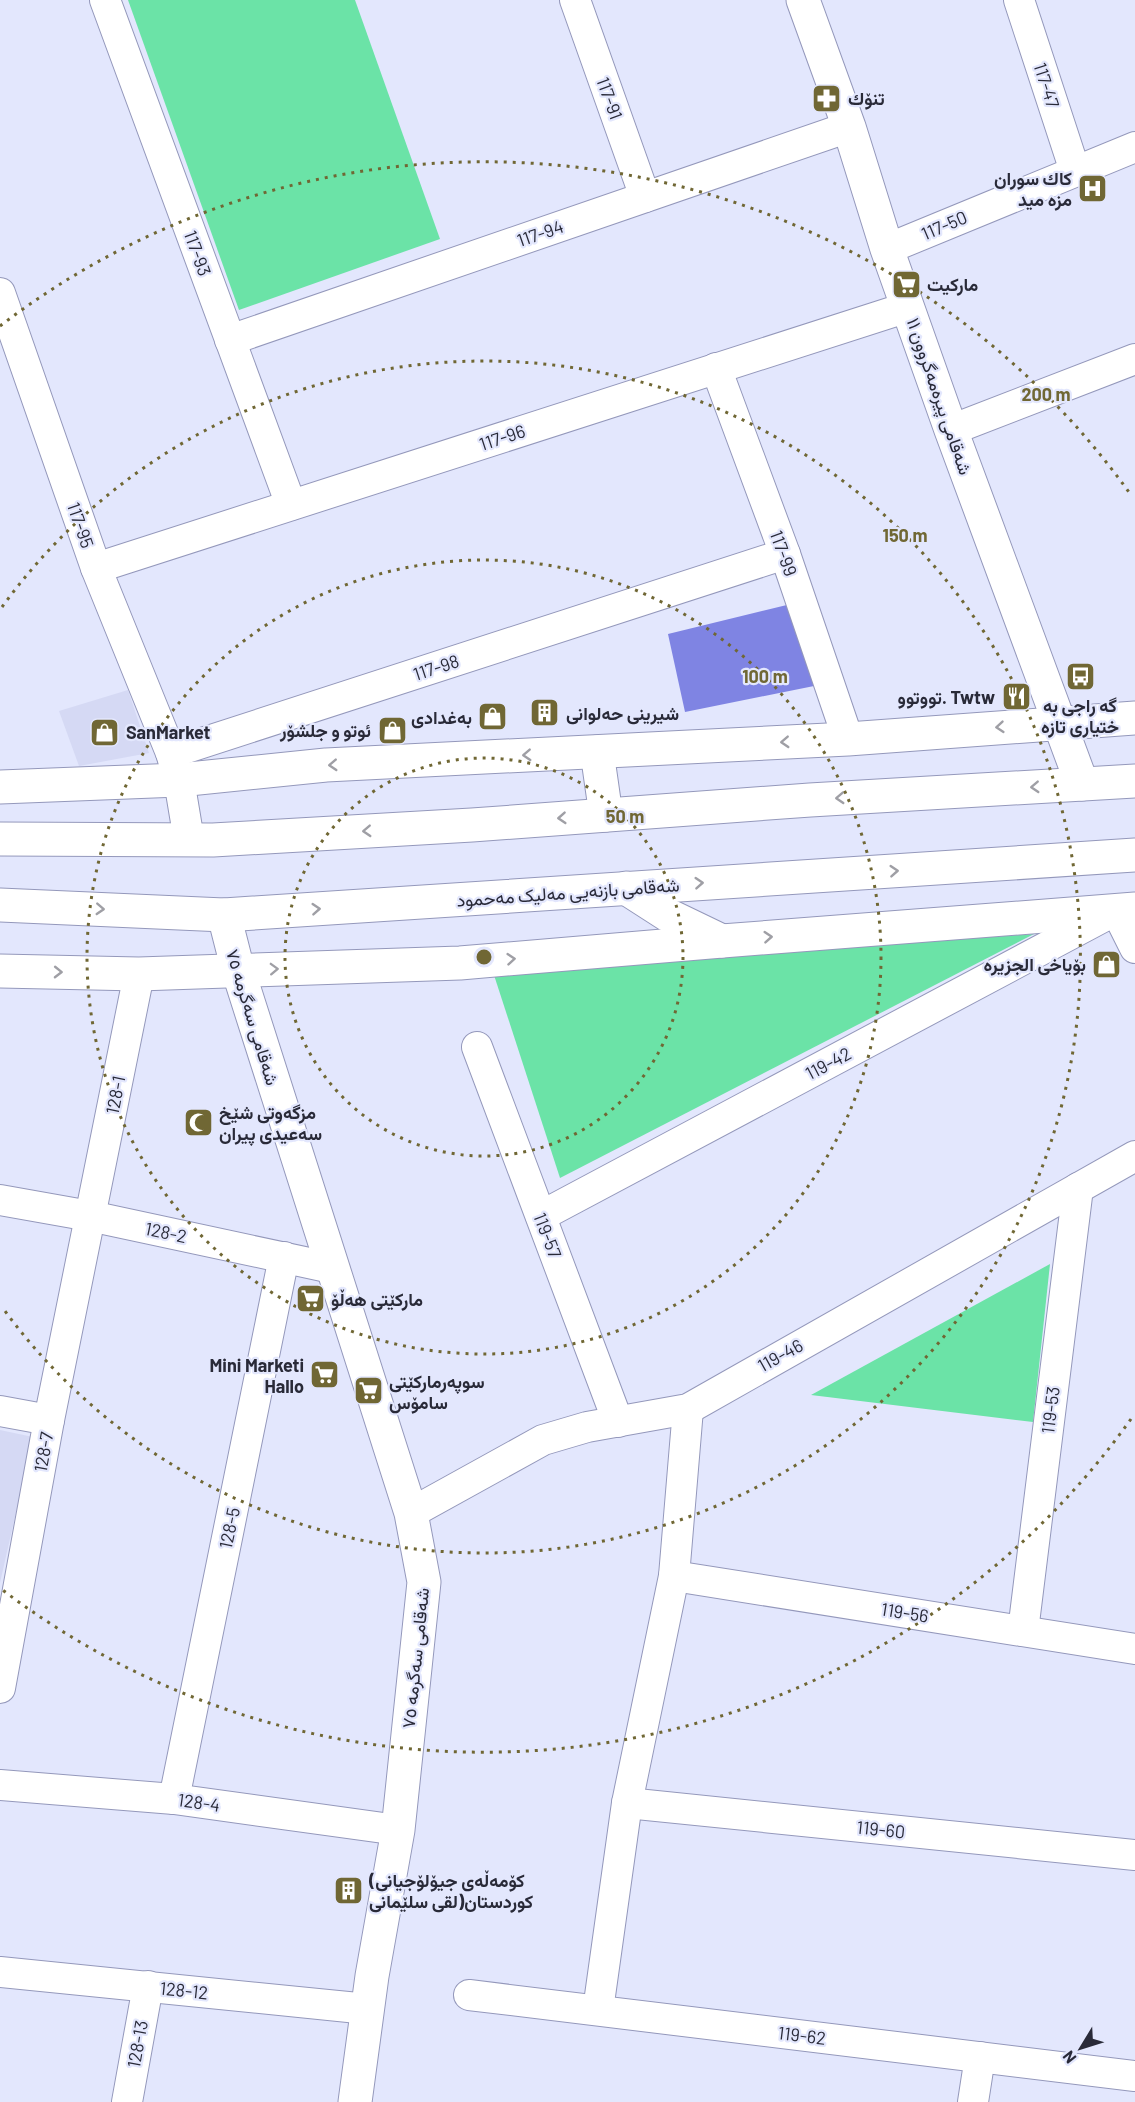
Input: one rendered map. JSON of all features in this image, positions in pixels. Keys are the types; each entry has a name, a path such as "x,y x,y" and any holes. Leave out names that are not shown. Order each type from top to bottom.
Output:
{"main road":[{"name":"شەقامی پیرەمەگروون ١١","path":"803,0 849,127 887,249 951,430 1082,784"},
{"path":"0,787 175,767 326,765 848,739 1135,717"},
{"path":"597,752 606,815"},
{"path":"0,838 213,840 1135,781"},
{"name":"شەقامی بازنەیی مەلیک مەحمود","path":"0,905 224,915 1135,855"},
{"path":"626,888 668,915 722,941"},
{"path":"0,971 139,974 460,963 1125,909"},
{"name":"شەقامی سەگرمە ٧٥","path":"224,915 238,970 411,1513 423,1582 398,1830 372,1976 355,2102"}],"street":[{"name":"117-93","path":"105,0 291,506"},
{"name":"117-91","path":"575,0 645,197"},
{"name":"117-47","path":"1019,0 1075,171"},
{"name":"117-94","path":"230,340 849,127"},
{"name":"117-50","path":"887,249 1135,147"},
{"name":"117-95","path":"0,293 96,568 175,767"},
{"name":"117-96","path":"96,568 908,307"},
{"path":"951,430 1135,359"},
{"name":"117-99","path":"716,368 785,554 848,739"},
{"name":"117-98","path":"175,767 785,554"},
{"path":"175,767 189,840"},
{"path":"1125,909 1135,948"},
{"name":"119-42","path":"541,1216 1125,909"},
{"name":"128-1","path":"90,1216 139,974"},
{"name":"119-57","path":"477,1047 618,1422"},
{"name":"119-46","path":"411,1513 543,1440 587,1427 688,1409 1135,1156"},
{"name":"119-53","path":"1023,1631 1078,1188"},
{"name":"128-2","path":"0,1200 90,1216 332,1268"},
{"name":"128-7","path":"0,1688 49,1420 90,1216"},
{"name":"128-5","path":"174,1799 284,1257"},
{"path":"598,2010 627,1803 674,1576 688,1409"},
{"path":"0,1411 49,1420"},
{"name":"119-56","path":"674,1576 1135,1649"},
{"name":"128-4","path":"0,1785 174,1799 398,1830"},
{"name":"119-60","path":"627,1803 1135,1855"},
{"name":"128-12","path":"0,1972 368,2009"},
{"name":"128-13","path":"127,2102 148,1986"},
{"name":"119-62","path":"469,1995 1135,2076"},
{"path":"973,2102 980,2056"}],"shaded area":[{"name":"SanMarket","path":"128,690 149,753 79,766 59,711"},
{"path":"0,1430 33,1437 0,1583"}],"green space":[{"path":"128,0 355,0 440,239 239,310"},
{"path":"1034,934 560,1178 493,972"},
{"path":"1050,1264 1033,1422 811,1395"}],"water":[{"path":"791,604 814,686 685,712 668,634"}],"place":[{"name":"تنۆك","path":"827,98"},
{"name":"كاك سوران مزه ميد","path":"1093,188"},
{"name":"ماركيت","path":"906,284"},
{"name":"گه راجی به ختيارى تازه","path":"1080,676"},
{"name":"تووتوو. Twtw","path":"1016,697"},
{"name":"شیرینی ‌حەلوانی","path":"545,713"},
{"name":"بەغدادی","path":"493,717"},
{"name":"ئوتو و جلشۆر","path":"392,730"},
{"name":"SanMarket","path":"105,732"},
{"name":"بۆیاخی الجزیرە","path":"1107,964"},
{"name":"مزگەوتی شێخ سەعیدی پیران","path":"198,1122"},
{"name":"مارکێتی هەڵۆ","path":"310,1299"},
{"name":"Mini Marketi Hallo","path":"325,1375"},
{"name":"سوپەرمارکێتی سامۆس","path":"368,1391"},
{"name":"(کۆمەڵەی جیۆلۆجیانی کوردستان(لقی سلێمانی","path":"348,1890"}]}
